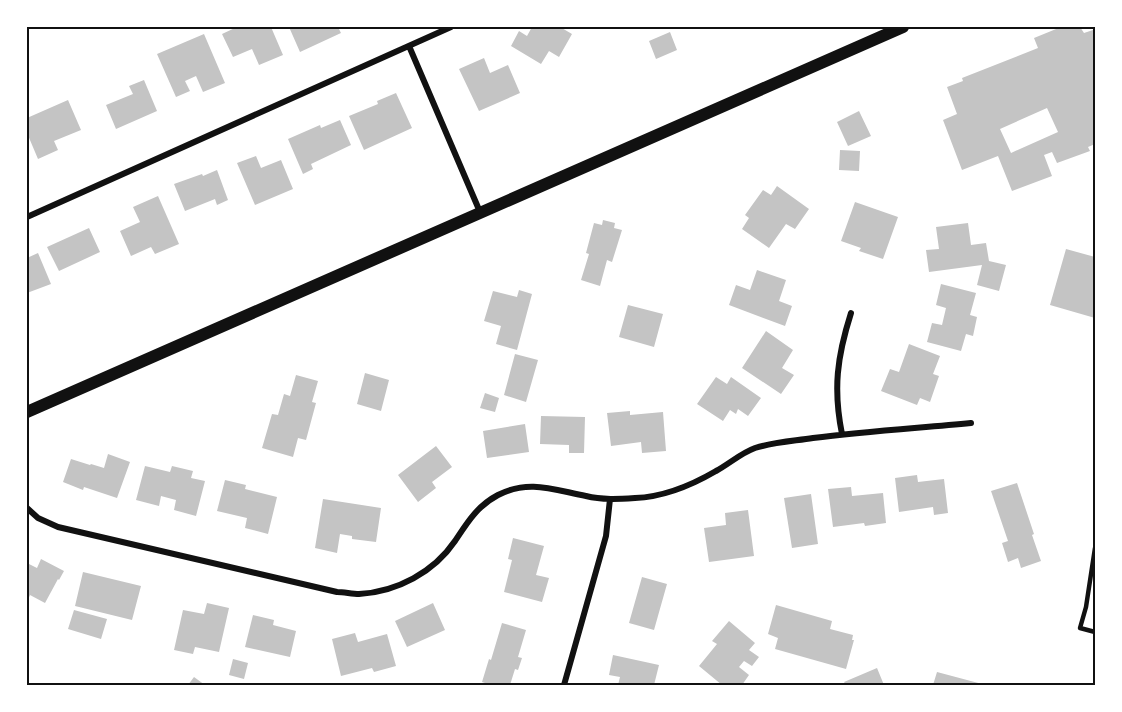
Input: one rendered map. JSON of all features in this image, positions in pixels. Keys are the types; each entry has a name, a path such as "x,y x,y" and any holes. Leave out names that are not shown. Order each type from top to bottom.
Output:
{"main road":[{"path":"27,412 903,27"}],"street":[{"path":"27,217 451,27"},
{"path":"409,46 480,212"},
{"path":"842,434 837,410 836,386 843,337 851,314"},
{"path":"27,508 38,518 58,527 337,592 359,594 381,591 422,574 454,543 465,524 480,507 498,495 520,488 542,486 588,497 638,498 679,489 753,449 773,444 842,434 971,423"},
{"path":"564,685 606,536 610,499"}],"lane":[{"path":"1095,548 1086,607 1080,628 1095,632"}],"building":[{"path":"237,27 271,27 283,55 259,65 252,49 233,57 222,34"},
{"path":"289,27 338,27 341,33 300,52"},
{"path":"532,27 560,27 572,34 559,57 549,51 541,64 511,46 519,31 527,36"},
{"path":"1061,27 1080,27 1084,33 1093,30 1095,36 1095,144 1088,147 1090,151 1057,163 1052,152 1044,155 1052,176 1012,191 998,156 962,170 943,120 957,114 947,87 963,81 962,78 1038,48 1034,38","holes":["1047,108 1058,132 1011,153 1000,129"]},
{"path":"670,32 677,50 656,59 649,41"},
{"path":"204,34 225,83 203,92 196,76 185,81 190,91 176,97 157,54"},
{"path":"484,58 490,73 508,65 520,93 479,111 459,69"},
{"path":"144,80 157,111 116,129 106,105 133,94 129,86"},
{"path":"396,93 412,128 364,150 349,116 378,104 377,101"},
{"path":"68,100 81,130 54,141 58,150 38,159 27,133 27,118"},
{"path":"859,111 871,136 848,146 837,122"},
{"path":"340,120 351,145 311,164 313,169 303,174 288,139 320,125 321,128"},
{"path":"840,150 860,151 859,171 839,170"},
{"path":"256,156 261,168 281,160 293,189 255,205 237,163"},
{"path":"217,170 228,200 217,205 215,199 185,211 174,184"},
{"path":"777,186 809,209 795,229 786,224 769,248 742,229 749,218 745,215 763,190 771,195"},
{"path":"158,196 179,244 155,254 151,247 131,256 120,231 140,222 133,207"},
{"path":"855,202 898,217 883,259 859,251 861,248 841,241"},
{"path":"603,220 615,223 614,228 622,230 612,262 607,260 600,286 581,280 589,254 586,253 594,223 602,225"},
{"path":"968,223 971,245 986,243 989,261 1006,265 999,291 977,285 982,265 929,272 926,250 939,249 936,227"},
{"path":"89,228 100,252 59,271 47,247"},
{"path":"1066,249 1095,257 1095,318 1050,305"},
{"path":"38,253 51,284 27,293 27,258"},
{"path":"757,270 786,280 779,301 792,306 785,326 729,305 736,285 750,290"},
{"path":"941,284 976,293 970,315 977,317 973,336 966,334 961,351 927,342 932,323 942,325 946,308 936,305"},
{"path":"519,290 532,294 517,350 496,344 501,326 484,321 493,291 517,297"},
{"path":"628,305 663,314 654,347 619,337"},
{"path":"766,331 793,350 782,368 794,375 781,394 742,368"},
{"path":"909,344 940,356 933,374 939,376 930,402 920,398 917,405 881,391 890,369 899,372"},
{"path":"515,354 538,360 526,402 504,395"},
{"path":"365,373 389,380 381,411 357,404"},
{"path":"296,375 318,381 312,402 316,403 306,440 298,438 293,457 262,448 272,414 278,415 284,394 290,396"},
{"path":"716,377 727,384 731,377 761,398 748,416 738,409 736,414 730,410 723,421 697,404"},
{"path":"485,393 499,398 495,412 480,408"},
{"path":"630,411 630,415 663,412 666,451 642,453 641,442 611,446 607,413"},
{"path":"541,416 585,417 584,453 569,453 569,445 540,444"},
{"path":"525,424 529,452 487,458 483,431"},
{"path":"436,446 452,467 432,482 436,488 418,502 398,475"},
{"path":"108,454 130,462 117,498 84,487 83,490 63,482 71,459 104,468"},
{"path":"145,466 170,472 172,466 193,471 191,478 205,481 196,516 174,510 176,500 161,496 159,506 136,500"},
{"path":"917,475 918,482 944,479 948,513 934,515 933,507 899,512 895,478"},
{"path":"225,480 246,485 245,489 277,497 268,534 245,528 247,518 217,511"},
{"path":"1017,483 1041,561 1021,568 1018,558 1008,562 1002,543 1008,541 991,491"},
{"path":"851,487 852,496 883,493 886,523 833,527 828,489"},
{"path":"811,494 818,544 792,548 784,498"},
{"path":"323,499 381,508 376,542 352,539 352,536 340,534 337,553 315,548"},
{"path":"748,510 754,556 709,562 704,528 726,525 725,513"},
{"path":"513,538 544,546 536,575 549,578 542,602 504,592 512,560 508,559"},
{"path":"41,559 64,571 45,603 30,595 27,602 27,563 37,568"},
{"path":"83,572 141,586 132,620 75,606"},
{"path":"642,577 667,584 654,630 629,623"},
{"path":"207,603 229,608 219,652 195,647 193,654 174,650 183,610 204,614"},
{"path":"433,603 445,630 407,647 395,621"},
{"path":"776,605 832,621 830,629 853,635 852,640 854,640 846,669 775,649 778,638 768,634"},
{"path":"74,610 107,619 101,639 68,629"},
{"path":"253,615 274,620 273,625 296,631 290,657 245,647"},
{"path":"729,621 755,643 749,650 759,657 752,666 744,661 739,667 749,675 742,685 722,685 699,666 717,644 712,641"},
{"path":"502,623 526,630 518,657 522,658 518,670 515,669 510,685 491,685 482,682"},
{"path":"355,633 358,642 387,634 396,666 374,672 372,668 341,676 332,639"},
{"path":"613,655 659,665 654,685 618,685 620,677 609,675"},
{"path":"233,659 248,663 244,679 229,675"},
{"path":"877,668 884,685 846,685 844,682"},
{"path":"937,672 982,684 982,685 933,685"},
{"path":"194,677 205,685 188,685"}]}
